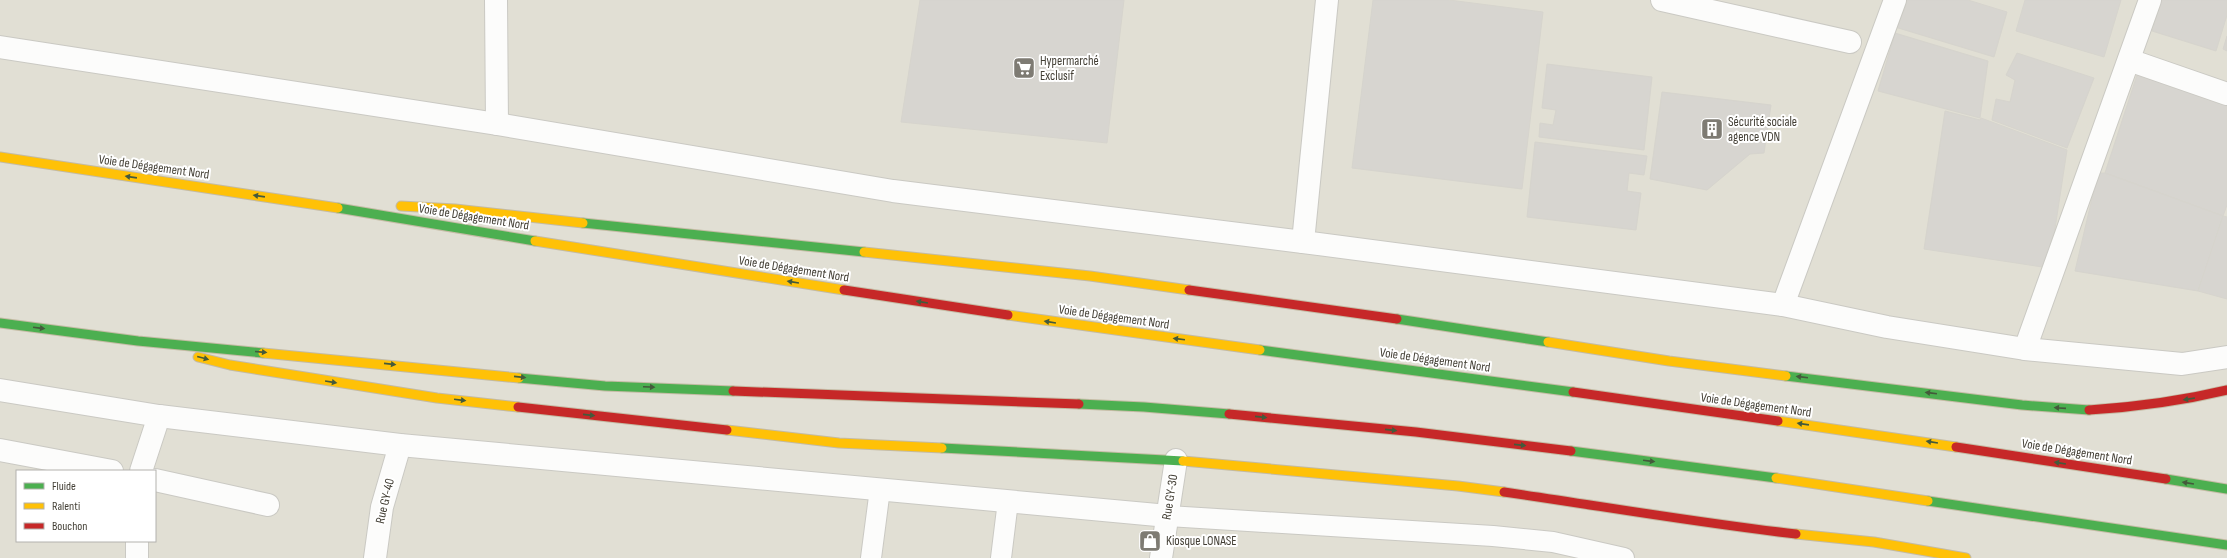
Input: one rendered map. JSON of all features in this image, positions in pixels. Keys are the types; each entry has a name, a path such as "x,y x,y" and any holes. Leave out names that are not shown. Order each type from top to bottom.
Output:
{"highway":[{"name":"Voie de Dégagement Nord","path":"0,157 298,202 1080,326 1895,437 2227,489"},
{"path":"298,202 455,209 1090,276 1435,324 1669,361 2022,405 2088,410 2138,407 2199,397 2227,390"},
{"path":"0,323 138,341 605,386 1144,407 1223,412 1557,449 1730,471 2227,545"},
{"path":"138,341 245,368 401,393 839,443 1176,460 1458,486 1633,510 1723,526 1874,542 1966,558"}],"street":[{"path":"496,0 497,124"},
{"path":"1303,242 1327,0"},
{"path":"1662,0 1850,42"},
{"path":"1783,305 1895,0"},
{"path":"2025,349 2150,0"},
{"path":"0,47 497,124 893,191 1303,242 1783,305 1887,327 2025,349 2182,364 2227,357"},
{"path":"2129,60 2227,94"},
{"path":"0,390 159,416 400,445 1168,516"},
{"path":"141,470 159,416"},
{"name":"Rue GY-40","path":"375,558 382,507 400,445"},
{"path":"0,450 107,470"},
{"name":"Rue GY-30","path":"1161,558 1176,460"},
{"path":"156,480 268,505"},
{"path":"137,542 137,558"}],"lane":[{"path":"870,558 880,489"},
{"path":"1001,558 1008,501"},
{"path":"1168,516 1493,536 1554,542 1624,558"}],"shaded area":[{"path":"0,0 2227,0 2227,558 0,558"}],"building":[{"path":"920,0 1124,0 1107,143 901,122"},
{"path":"1373,0 1449,0 1543,12 1522,189 1352,168"},
{"path":"1904,0 1968,0 2007,12 1994,57 1895,27"},
{"path":"2025,0 2121,0 2104,57 2016,31"},
{"path":"2161,0 2227,0 2227,15 2216,51 2152,31"},
{"path":"1895,33 1988,61 1980,118 1878,91"},
{"path":"2227,36 2227,51 2223,49"},
{"path":"2017,53 2094,78 2067,148 1992,120 1996,99 2010,102 2015,80 2006,75"},
{"path":"1547,64 1652,77 1644,150 1539,137 1540,123 1553,125 1556,110 1542,108"},
{"path":"2137,75 2227,106 2227,205 2223,216 2105,173"},
{"name":"Sécurité sociale agence VDN","path":"1662,92 1771,105 1764,153 1750,154 1707,190 1650,179"},
{"path":"1945,111 1980,120 1981,118 2067,150 2049,268 1924,249"},
{"path":"1535,142 1647,156 1644,175 1629,173 1627,191 1641,193 1636,230 1527,217"},
{"path":"2098,173 2105,173 2223,216 2198,291 2075,271"},
{"path":"2223,216 2227,217 2227,299 2198,291"}],"traffic: fast":[{"path":"338,208 535,241"},
{"path":"583,223 864,252"},
{"path":"1397,319 1548,342"},
{"path":"0,323 138,341 263,353"},
{"path":"1260,350 1573,392"},
{"path":"1786,376 2022,405 2089,410"},
{"path":"519,378 605,386 733,391"},
{"path":"1079,404 1144,407 1229,414"},
{"path":"942,448 1183,461"},
{"path":"1571,451 1776,478"},
{"path":"2166,479 2227,489"},
{"path":"1928,501 2227,545"}],"traffic: slow":[{"path":"0,157 338,208"},
{"path":"401,206 455,209 583,223"},
{"path":"535,241 844,290"},
{"path":"864,252 1090,276 1189,290"},
{"path":"1008,315 1260,350"},
{"path":"1548,342 1669,361 1786,376"},
{"path":"263,353 519,378"},
{"path":"198,357 230,365 437,398 518,407"},
{"path":"1778,421 1956,447"},
{"path":"727,430 839,443 942,448"},
{"path":"1183,461 1458,486 1504,492"},
{"path":"1776,478 1928,501"},
{"path":"1796,534 1874,542 1966,558"}],"traffic: jam":[{"path":"844,290 1008,315"},
{"path":"1189,290 1397,319"},
{"path":"2089,410 2158,403 2227,390"},
{"path":"733,391 1079,404"},
{"path":"1573,392 1778,421"},
{"path":"518,407 727,430"},
{"path":"1229,414 1416,432 1571,451"},
{"path":"1956,447 2166,479"},
{"path":"1504,492 1686,520 1796,534"}],"place":[{"name":"Hypermarché Exclusif","path":"1024,68"},
{"name":"Sécurité sociale agence VDN","path":"1712,129"},
{"name":"Kiosque LONASE","path":"1150,541"}]}
